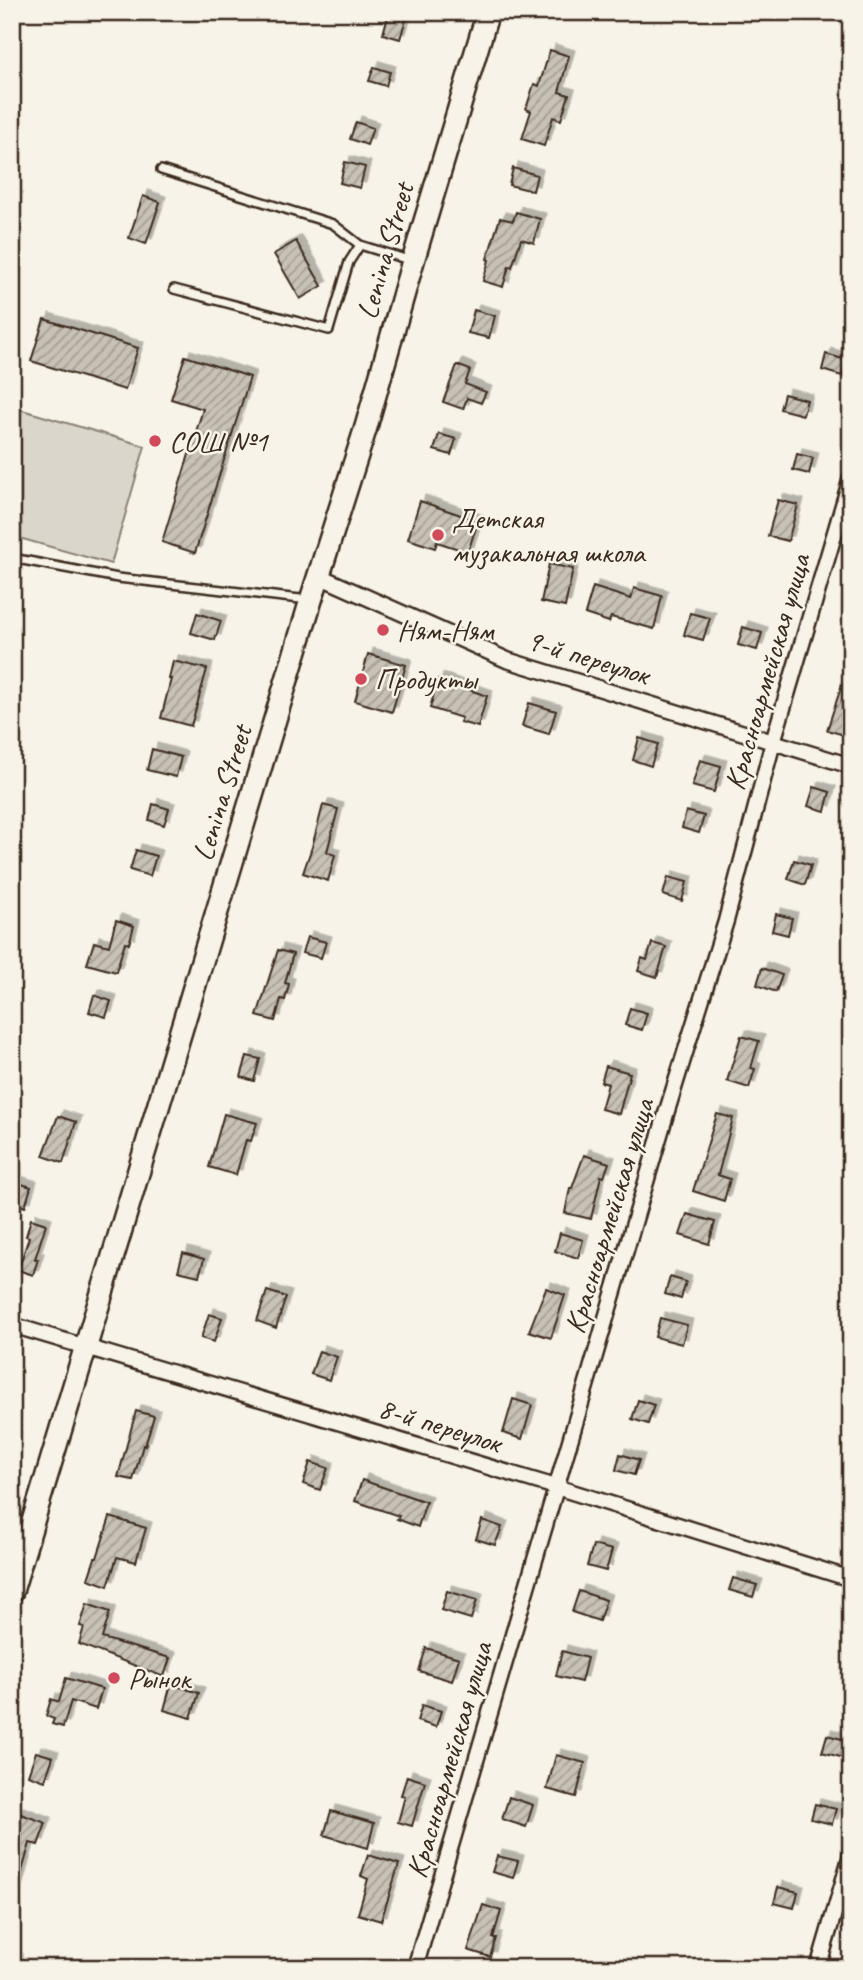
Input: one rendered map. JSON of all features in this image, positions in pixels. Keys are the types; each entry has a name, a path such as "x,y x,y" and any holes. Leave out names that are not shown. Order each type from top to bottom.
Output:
{"street":[{"name":"Lenina Street","path":"12,1591 366,427 488,12"},
{"name":"Красноармейская улица","path":"415,1968 666,1114 726,921 773,742 851,478"},
{"name":"9-й переулок","path":"319,576 507,660 851,765"},
{"name":"8-й переулок","path":"12,1325 556,1487 851,1579"},
{"path":"818,1968 851,1855"}],"lane":[{"path":"161,170 333,224 360,245 413,261"},
{"path":"174,289 329,330 349,262 360,245"},
{"path":"12,558 118,578 312,600"}],"shaded area":[{"path":"12,407 145,446 111,564 12,536"}],"building":[{"path":"389,12 407,16 400,39 383,34"},
{"path":"550,50 569,56 559,92 569,95 561,120 553,117 544,146 522,139 531,111 526,109 534,84 539,86"},
{"path":"374,67 390,72 386,86 369,81"},
{"path":"356,122 373,128 367,145 350,139"},
{"path":"345,162 365,167 360,188 340,183"},
{"path":"513,168 537,175 533,191 509,185"},
{"path":"143,196 160,202 146,244 129,238"},
{"path":"516,212 540,219 534,243 521,239 503,287 483,281 500,218 513,221"},
{"path":"296,241 322,286 300,299 274,254"},
{"path":"474,310 495,316 489,338 468,333"},
{"path":"44,319 138,348 125,390 31,361"},
{"path":"826,354 846,360 842,376 822,370"},
{"path":"185,356 250,377 195,553 162,542 203,409 171,399"},
{"path":"457,365 470,370 465,384 486,392 481,403 467,398 463,409 443,402"},
{"path":"784,394 807,400 803,415 780,409"},
{"path":"439,434 456,439 451,455 434,450"},
{"path":"797,454 813,458 809,474 793,470"},
{"path":"778,500 798,505 788,541 768,536"},
{"path":"420,501 478,521 468,552 437,542 435,548 408,539"},
{"path":"549,564 573,569 565,607 541,602"},
{"path":"593,587 631,599 634,588 662,596 654,629 611,617 609,622 585,614"},
{"path":"197,613 221,621 215,640 191,633"},
{"path":"690,613 710,618 703,640 684,635"},
{"path":"743,627 762,633 757,650 738,645"},
{"path":"368,654 406,665 392,712 355,701"},
{"path":"173,661 207,669 191,726 161,718"},
{"path":"848,666 851,666 851,737 827,730"},
{"path":"438,679 487,696 478,727 460,722 462,718 430,708"},
{"path":"529,703 556,711 549,734 522,726"},
{"path":"639,738 658,744 651,766 633,760"},
{"path":"152,749 181,757 176,777 147,770"},
{"path":"700,760 721,766 714,792 692,786"},
{"path":"814,787 830,792 825,811 808,806"},
{"path":"153,804 169,809 164,825 149,820"},
{"path":"323,805 338,809 327,852 335,855 328,881 303,873"},
{"path":"686,811 704,816 699,833 682,828"},
{"path":"136,850 156,856 150,876 130,870"},
{"path":"794,860 811,865 805,885 788,879"},
{"path":"668,877 687,882 682,901 663,895"},
{"path":"776,914 792,918 788,935 772,931"},
{"path":"116,920 134,926 129,944 125,942 116,972 87,964 94,942 109,946"},
{"path":"307,937 326,942 321,958 302,953"},
{"path":"652,943 666,947 657,977 638,971 642,958 647,960"},
{"path":"278,950 293,954 285,983 289,984 285,1000 281,999 275,1021 257,1016"},
{"path":"762,968 782,975 776,992 757,985"},
{"path":"94,995 111,1001 106,1017 89,1012"},
{"path":"630,1008 647,1013 642,1030 625,1025"},
{"path":"741,1036 759,1041 751,1068 755,1069 749,1088 727,1081"},
{"path":"247,1056 260,1059 254,1081 241,1077"},
{"path":"606,1066 630,1073 619,1114 601,1109 608,1084 601,1082"},
{"path":"224,1114 257,1123 251,1141 246,1140 236,1175 209,1167"},
{"path":"717,1114 733,1118 718,1175 730,1179 724,1201 693,1191"},
{"path":"58,1116 76,1122 63,1163 43,1156"},
{"path":"584,1155 609,1163 604,1177 601,1176 591,1219 565,1213 570,1188"},
{"path":"12,1181 31,1187 25,1207 12,1202"},
{"path":"687,1214 715,1222 709,1244 680,1235"},
{"path":"31,1219 46,1224 33,1275 18,1270 29,1237 26,1236"},
{"path":"560,1233 583,1240 578,1258 555,1251"},
{"path":"183,1253 204,1259 199,1276 178,1271"},
{"path":"670,1277 686,1282 681,1299 665,1294"},
{"path":"546,1288 565,1295 551,1338 529,1331"},
{"path":"267,1291 286,1297 276,1328 257,1321"},
{"path":"209,1314 222,1318 214,1342 201,1338"},
{"path":"660,1318 687,1325 682,1344 655,1337"},
{"path":"319,1351 337,1357 329,1380 311,1374"},
{"path":"513,1399 532,1405 522,1439 503,1433"},
{"path":"638,1400 654,1405 648,1424 632,1419"},
{"path":"136,1411 154,1416 133,1480 118,1477"},
{"path":"620,1454 639,1460 634,1475 616,1470"},
{"path":"310,1462 328,1468 320,1490 303,1484"},
{"path":"362,1480 426,1502 418,1527 397,1519 399,1516 355,1501"},
{"path":"110,1517 146,1528 136,1562 117,1557 108,1586 88,1579"},
{"path":"482,1520 502,1527 495,1545 476,1539"},
{"path":"593,1545 612,1550 606,1571 587,1566"},
{"path":"733,1578 757,1585 753,1597 729,1590"},
{"path":"447,1591 477,1600 471,1619 441,1610"},
{"path":"579,1591 606,1600 599,1621 572,1612"},
{"path":"87,1604 110,1612 102,1638 170,1658 164,1677 79,1644 84,1627 80,1626"},
{"path":"426,1648 459,1658 452,1681 419,1671"},
{"path":"562,1651 587,1658 581,1682 556,1676"},
{"path":"66,1678 102,1689 96,1709 71,1701 63,1727 52,1724 54,1719 46,1716 51,1699 59,1702"},
{"path":"171,1684 199,1693 191,1718 164,1710"},
{"path":"422,1705 441,1711 436,1727 417,1721"},
{"path":"827,1735 849,1741 844,1758 822,1752"},
{"path":"36,1752 53,1757 45,1781 28,1775"},
{"path":"556,1755 585,1763 576,1797 547,1789"},
{"path":"407,1776 425,1782 412,1826 398,1822 405,1796 401,1795"},
{"path":"509,1797 533,1805 526,1827 502,1819"},
{"path":"815,1804 836,1809 832,1824 811,1819"},
{"path":"331,1811 374,1823 368,1848 324,1835"},
{"path":"18,1813 46,1823 38,1845 30,1843 16,1892 12,1891 12,1831"},
{"path":"368,1855 399,1864 381,1921 358,1914 368,1879 361,1876"},
{"path":"497,1856 518,1861 513,1878 492,1872"},
{"path":"778,1887 798,1892 794,1908 774,1903"},
{"path":"483,1905 501,1911 490,1957 468,1950"}],"place":[{"name":"СОШ №1","path":"155,441"},
{"name":"Детская музакальная школа","path":"438,535"},
{"name":"Ням-Ням","path":"383,630"},
{"name":"Продукты","path":"361,679"},
{"name":"Рынок","path":"114,1678"}]}
